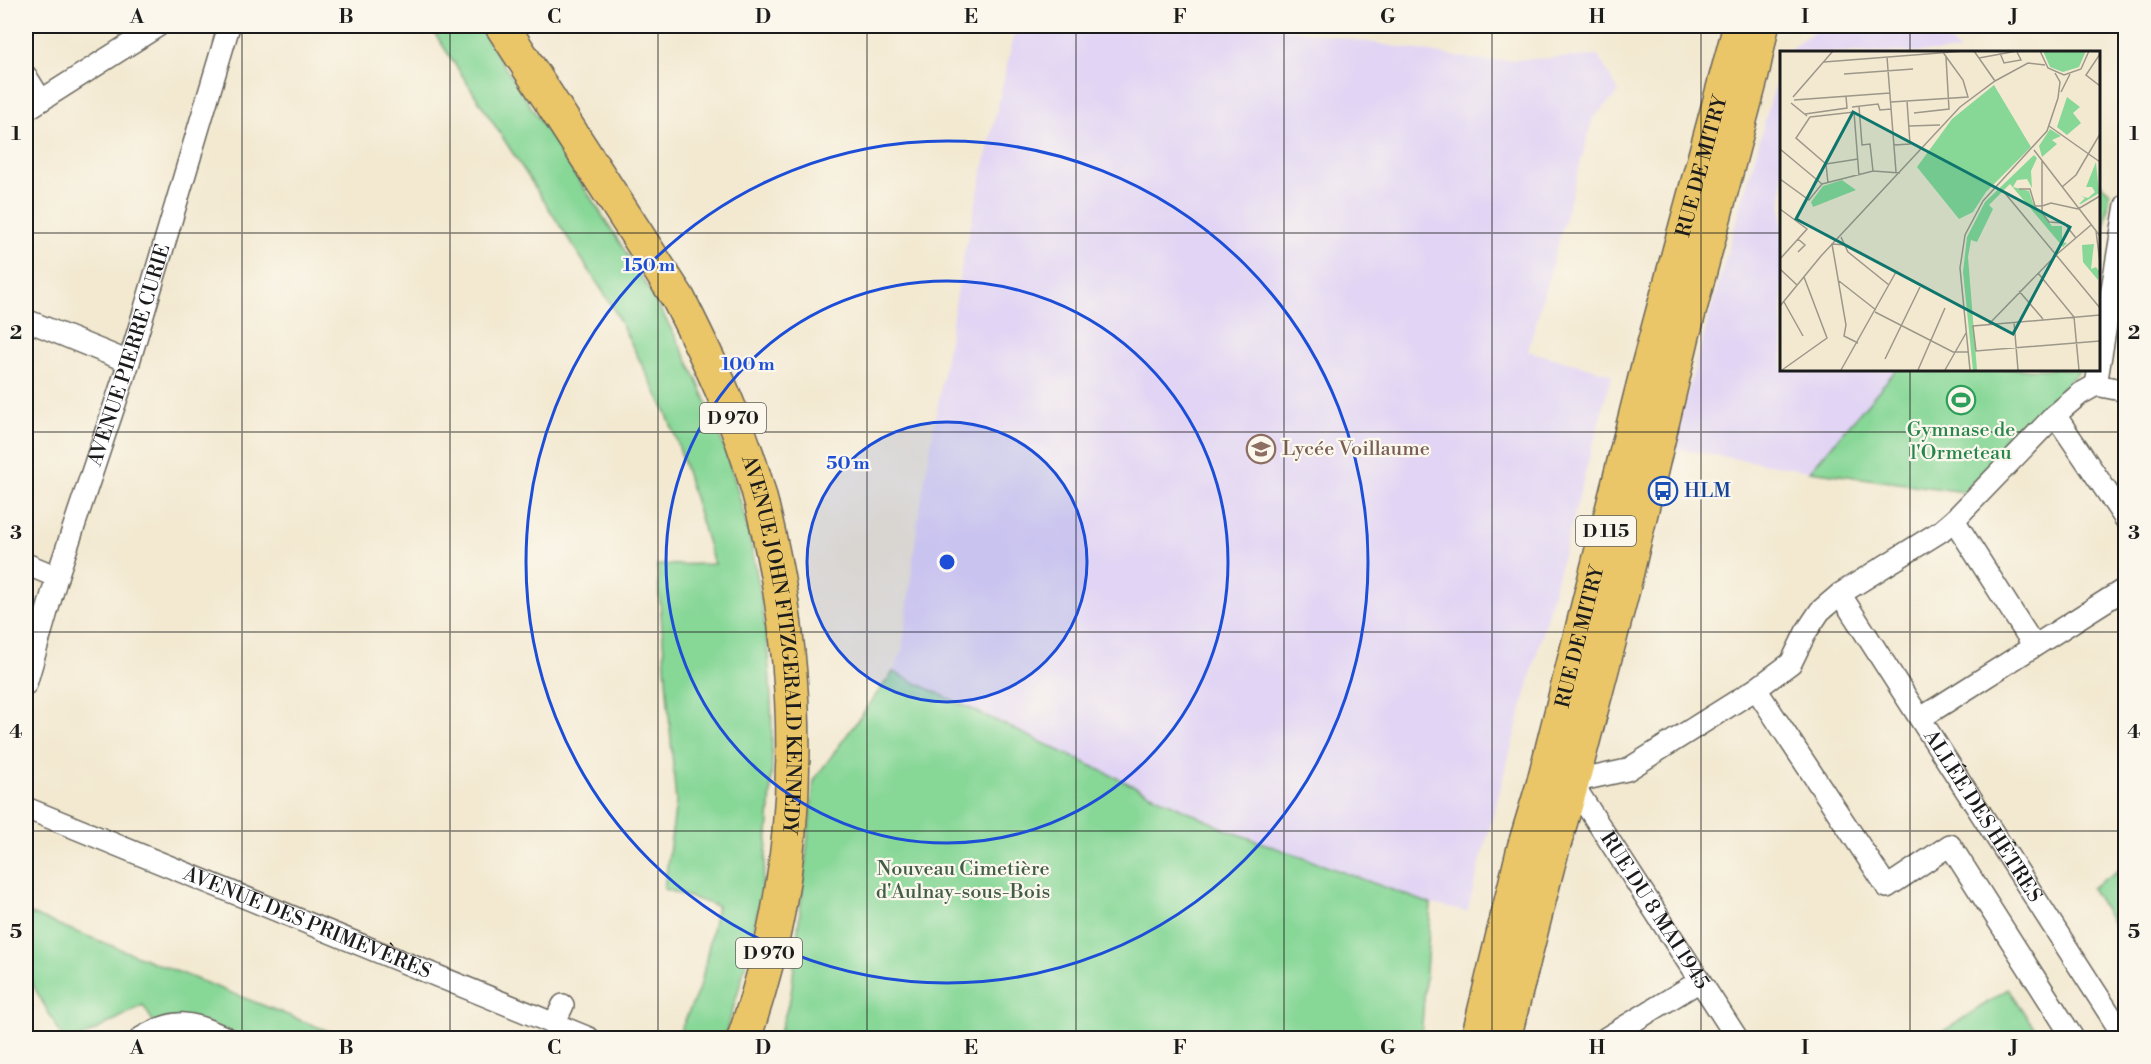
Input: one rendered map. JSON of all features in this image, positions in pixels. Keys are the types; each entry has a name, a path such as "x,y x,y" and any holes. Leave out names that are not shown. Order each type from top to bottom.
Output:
{"main road":[{"name":"AVENUE JOHN FITZGERALD KENNEDY","path":"502,26 678,298 729,407 758,489 777,573 784,618 791,681 793,776 785,866 778,912 758,995 744,1038"},
{"name":"RUE DE MITRY","path":"1478,1038 1524,848 1558,784 1623,589 1683,334 1752,75 1762,26"},
{"name":"RUE DE MITRY","path":"1504,1038 1548,865 1558,784 1644,381 1731,34"}],"street":[{"path":"26,76 33,105 158,26"},
{"name":"AVENUE PIERRE CURIE","path":"26,684 57,577 129,362 229,26"},
{"path":"2100,361 2126,205"},
{"path":"26,320 129,362"},
{"path":"2096,385 2098,370"},
{"path":"1558,784 1627,770 1756,688 1791,663 1815,618 1840,594 1941,531 2055,415 2080,394 2096,385 2126,391"},
{"path":"2055,415 2126,520"},
{"path":"1954,520 2034,646"},
{"path":"26,564 57,577"},
{"path":"1921,718 2126,588"},
{"name":"ALLÉE DES HÊTRES","path":"1840,594 2125,1038"},
{"path":"1756,688 1887,887 1950,845 2073,1038"},
{"name":"RUE DU 8 MAI 1945","path":"1558,784 1700,981 1737,1038"},
{"name":"AVENUE DES PRIMEVÈRES","path":"26,808 558,1014 589,1038"},
{"path":"1606,1038 1700,981"},
{"path":"148,1034 168,1025 190,1024 227,1038"}],"shaded area":[{"name":"Lycée Voillaume","path":"1016,26 1270,26 1485,61 1598,56 1619,92 1593,118 1528,351 1612,374 1467,912 1431,904 1227,830 893,672 902,652 918,520 963,258"},
{"path":"1823,26 1922,26 1933,27 1959,51 1787,51"},
{"path":"1780,68 1780,370 1896,370 1810,471 1672,448"}],"green space":[{"path":"430,26 478,26 492,47 618,240 673,332 697,380 720,437 739,496 764,617 770,678 772,740 765,863 758,907 743,974 724,1038 677,1038 701,984 717,906 664,889 676,803 657,565 714,564 666,412 611,304"},
{"path":"2100,183 2110,192 2100,257"},
{"name":"Gymnase de l'Ormeteau","path":"1896,370 2080,370 1964,492 1810,471"},
{"name":"Nouveau Cimetière d'Aulnay-sous-Bois","path":"893,672 1227,830 1431,904 1421,1038 778,1038 791,995 814,780"},
{"path":"2125,866 2126,940 2124,941 2091,888"},
{"path":"26,912 346,1038 244,1038 197,1019 154,1023 143,1005 81,1038 63,1038 26,973"},
{"path":"2008,989 2041,1038 1933,1038"}],"place":[{"name":"Gymnase de l'Ormeteau","path":"1961,400"},
{"name":"Lycée Voillaume","path":"1261,449"},
{"name":"HLM","path":"1663,491"}]}
